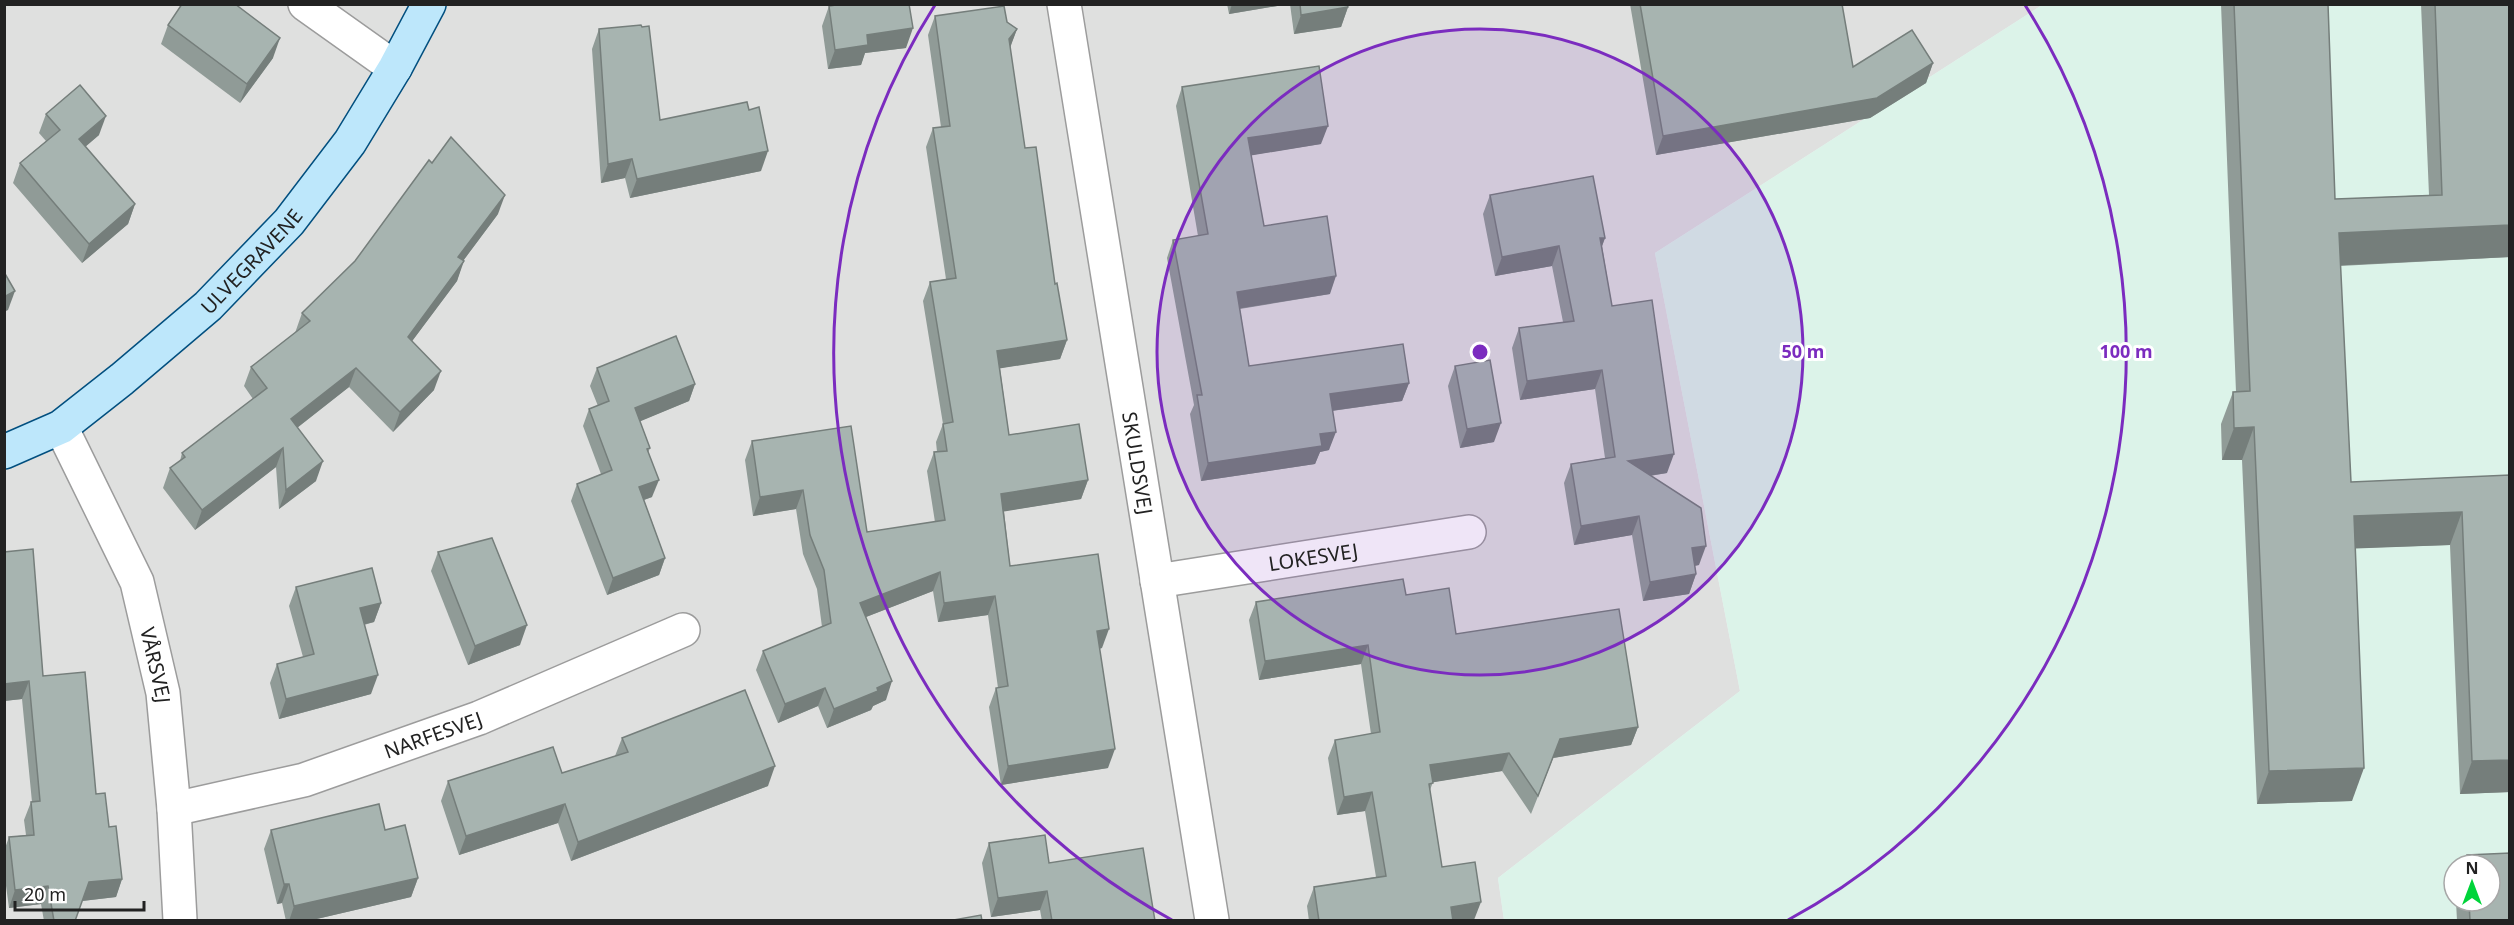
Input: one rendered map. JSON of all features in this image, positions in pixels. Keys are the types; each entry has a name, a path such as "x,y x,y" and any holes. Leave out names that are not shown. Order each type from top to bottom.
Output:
{"street":[{"path":"305,4 395,68"},
{"name":"ULVEGRAVENE","path":"4,452 61,427 122,379 208,306 289,222 350,142 395,68 429,4"},
{"name":"SKULDSVEJ","path":"1064,4 1212,921"},
{"name":"VÅRSVEJ","path":"61,427 136,582 163,693 174,809 180,921"},
{"name":"LOKESVEJ","path":"1157,581 1469,532"},
{"name":"NARFESVEJ","path":"174,809 304,780 479,718 683,630"}],"shaded area":[{"path":"5,5 2042,5 1655,253 1740,691 1498,878 1504,920 5,920"},
{"path":"2042,5 2509,5 2509,920 1504,920 1498,878 1740,691 1655,253"}],"building":[{"path":"182,4 235,4 280,38 247,84 168,25"},
{"path":"909,4 913,28 867,35 868,45 835,50 829,6"},
{"path":"1300,4 1347,4 1348,7 1301,15"},
{"path":"1640,4 1842,4 1853,67 1912,30 1933,63 1877,98 1663,136"},
{"path":"2234,4 2328,4 2335,199 2442,195 2435,4 2510,4 2510,225 2339,233 2351,482 2510,475 2510,760 2472,761 2462,512 2354,516 2364,768 2269,771 2254,427 2234,428 2233,392 2250,391"},
{"path":"1004,6 1007,22 1017,29 1009,39 1025,148 1036,147 1055,284 1057,283 1067,340 997,351 1009,435 1079,424 1088,480 1001,494 1010,566 1098,554 1109,629 1097,631 1115,749 1008,766 996,688 1008,686 995,596 944,603 940,572 860,603 892,681 877,688 878,691 834,709 825,688 785,704 763,651 831,623 824,570 810,535 803,490 760,497 752,441 851,426 867,532 945,520 934,452 947,451 943,424 953,422 930,282 956,278 933,128 950,126 935,16"},
{"path":"641,25 642,27 649,26 660,120 747,102 749,110 759,107 768,151 637,179 632,159 608,164 599,29"},
{"path":"1319,66 1328,126 1248,138 1264,226 1327,216 1336,276 1237,292 1249,366 1403,344 1409,383 1330,394 1336,432 1320,434 1322,446 1208,463 1197,395 1202,395 1173,240 1208,234 1182,87"},
{"path":"80,85 106,116 79,139 135,204 89,244 20,163 60,130 46,114"},
{"path":"451,137 505,195 458,257 464,261 408,337 441,371 400,412 356,368 291,419 323,461 286,490 283,448 202,510 170,468 185,457 182,453 267,388 251,367 310,321 302,313 355,261 429,160 432,163"},
{"path":"1593,176 1605,238 1600,238 1612,306 1652,300 1674,454 1628,461 1701,508 1706,546 1692,548 1696,574 1650,582 1639,516 1581,526 1571,464 1615,457 1602,370 1527,381 1519,328 1574,321 1559,246 1502,257 1490,195"},
{"path":"4,272 15,291 4,297"},
{"path":"676,336 695,384 635,408 659,480 639,487 665,558 613,578 577,484 612,470 589,409 609,401 597,368"},
{"path":"1490,360 1501,423 1467,429 1455,366"},
{"path":"492,538 527,625 475,646 438,552"},
{"path":"33,549 43,676 85,672 96,794 105,793 109,827 116,826 122,879 89,882 75,921 54,921 48,886 15,890 9,837 34,835 31,802 40,801 29,681 4,684 4,552"},
{"path":"372,568 381,603 360,608 378,675 286,699 277,664 314,654 296,587"},
{"path":"1403,579 1406,595 1449,588 1456,634 1619,609 1638,727 1560,739 1538,796 1509,753 1430,765 1433,783 1429,784 1442,867 1475,862 1481,902 1451,907 1453,921 1319,921 1314,887 1386,876 1372,792 1344,797 1335,740 1380,732 1368,645 1265,661 1256,602"},
{"path":"745,690 775,766 578,842 565,804 466,836 448,781 553,747 562,773 628,752 622,738"},
{"path":"379,804 385,830 405,825 418,878 294,906 289,884 284,884 271,830"},
{"path":"1045,835 1049,863 1143,848 1155,921 1052,921 1047,891 998,898 989,843"},
{"path":"2502,853 2510,853 2510,921 2470,921 2470,913 2502,913"},
{"path":"981,915 982,921 948,921"}]}
